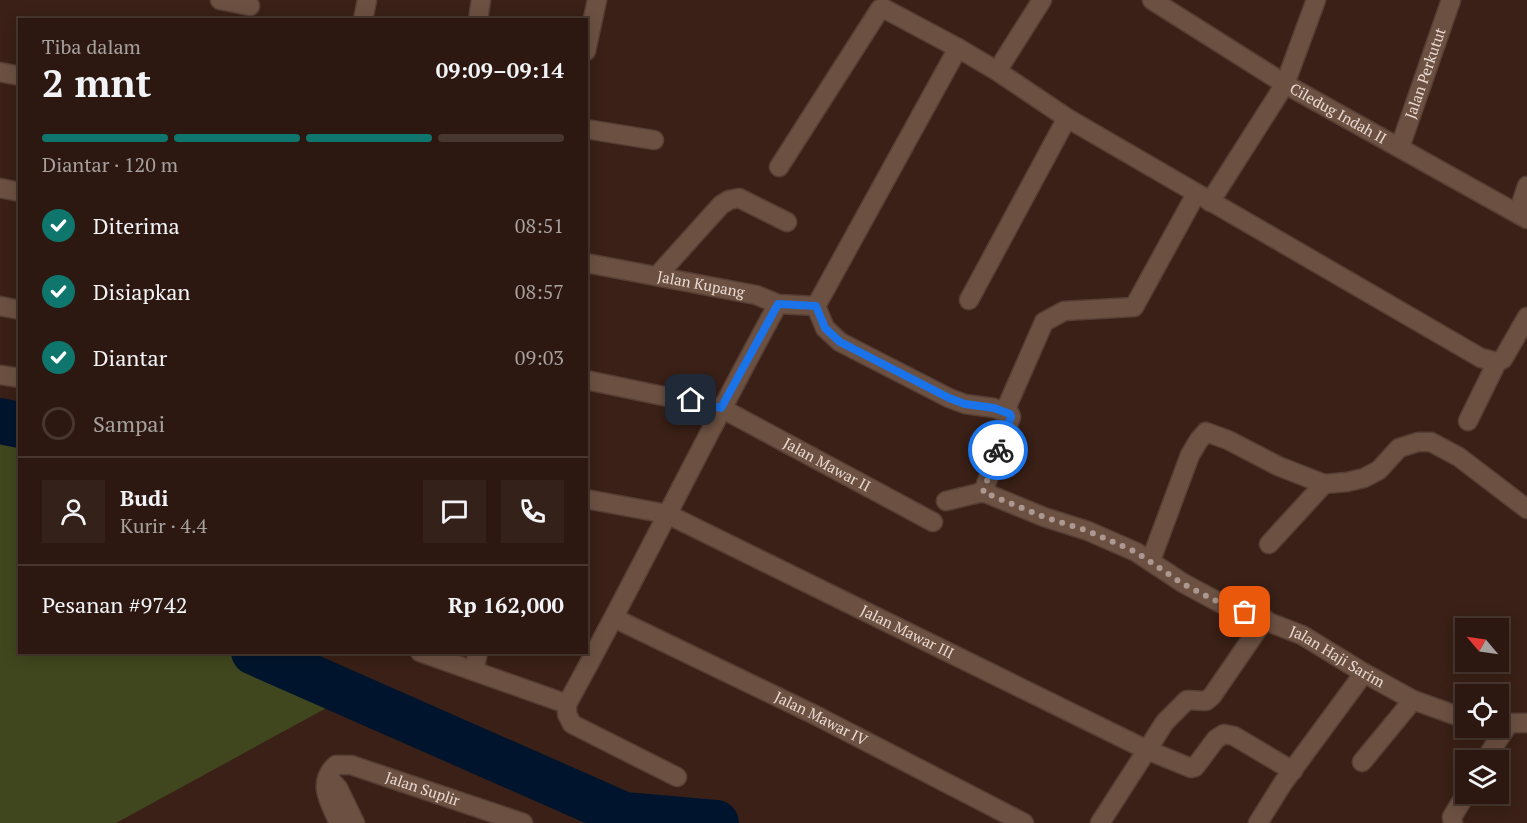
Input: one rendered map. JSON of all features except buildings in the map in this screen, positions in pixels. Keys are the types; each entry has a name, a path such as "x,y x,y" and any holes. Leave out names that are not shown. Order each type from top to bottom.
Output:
{"street":[{"path":"220,0 249,8"},
{"path":"363,18 367,0"},
{"path":"478,18 481,0"},
{"path":"588,42 597,0"},
{"path":"997,71 1042,0"},
{"name":"Ciledug Indah II","path":"1152,0 1177,7 1285,84 1522,216"},
{"path":"1005,411 1044,322 1064,312 1134,307 1203,198 1285,84 1316,0"},
{"name":"Jalan Perkutut","path":"1400,147 1450,0"},
{"path":"779,167 880,9 887,9 997,71 1067,118 1203,198 1475,354 1497,362"},
{"path":"946,501 983,492 1011,417 1005,411 965,404 949,398 840,342 825,328 816,306 958,48"},
{"path":"0,72 18,76"},
{"path":"969,300 1067,118"},
{"path":"588,129 654,140"},
{"path":"1522,216 1527,186"},
{"path":"0,188 18,192"},
{"path":"657,276 683,245 721,205 729,200 739,198 786,222"},
{"name":"Jalan Kupang","path":"588,263 756,295 778,304 816,306"},
{"path":"677,777 572,724 567,714 567,704 614,618 721,408 778,304"},
{"path":"0,306 18,310"},
{"path":"1468,421 1497,362 1503,358 1527,317"},
{"path":"0,375 18,378"},
{"name":"Jalan Mawar II","path":"588,380 721,408 933,522"},
{"path":"1151,560 1190,455 1206,432 1228,440 1278,466 1324,484 1364,478 1379,470 1399,448 1418,442 1431,442 1459,456 1527,509"},
{"path":"1269,544 1324,484"},
{"name":"Jalan Haji Sarim","path":"983,492 1044,517 1088,531 1151,560 1183,584 1224,605 1302,635 1413,700 1455,715"},
{"name":"Jalan Mawar III","path":"588,499 667,514 1147,750 1191,768 1195,767 1220,735 1229,734 1293,771"},
{"name":"Jalan Mawar IV","path":"614,618 815,715 1024,823"},
{"path":"1100,823 1165,722 1187,700 1206,701 1212,696 1265,619"},
{"path":"425,654 567,704"},
{"path":"474,672 477,654"},
{"path":"1258,823 1364,673"},
{"path":"1362,762 1413,700"},
{"path":"1492,750 1512,723"},
{"name":"Jalan Suplir","path":"328,777 336,765 351,765 523,823"},
{"path":"339,823 325,793 324,785 328,777 338,788 355,823"},
{"path":"1453,823 1452,817 1460,804"}],"green space":[{"path":"0,417 18,432 18,654 267,654 354,693 116,823 0,823"}],"waterway":[{"path":"0,421 18,425"},
{"path":"259,654 624,815 716,823"}],"way so far":[{"path":"998,450 983,492 1044,517 1088,531 1136,552 1151,560 1183,584 1224,605 1245,612"}],"route":[{"path":"691,400 721,408 778,304 816,306 825,328 840,342 949,398 1010,414 1011,417 998,450"}]}
